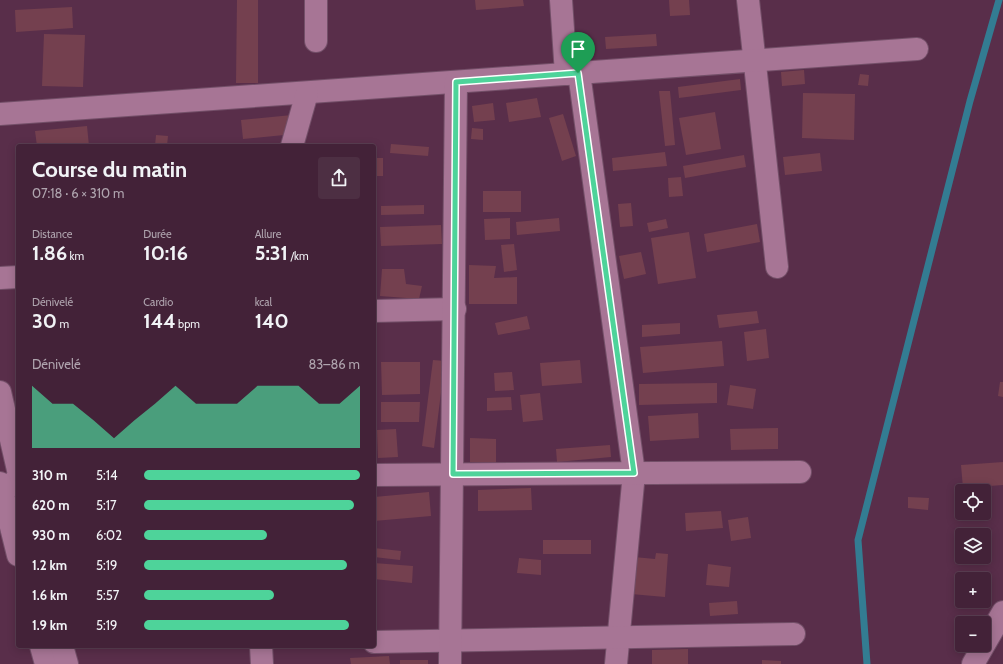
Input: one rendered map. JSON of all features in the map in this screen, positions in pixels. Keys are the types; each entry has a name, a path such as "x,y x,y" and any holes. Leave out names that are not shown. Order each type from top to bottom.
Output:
{"street":[{"path":"316,0 316,41"},
{"path":"561,0 634,473 616,664"},
{"path":"748,0 777,267"},
{"path":"0,114 918,49"},
{"path":"450,664 455,309 456,82"},
{"path":"293,144 307,93"},
{"path":"0,278 16,277"},
{"path":"376,311 455,309"},
{"path":"0,392 16,461"},
{"path":"376,475 800,472"},
{"path":"16,479 1,490 16,546"},
{"path":"973,664 1003,612"},
{"path":"376,642 794,634"},
{"path":"42,648 46,664"},
{"path":"63,648 67,664"},
{"path":"261,648 262,664"}],"building":[{"path":"237,0 258,0 258,83 236,83"},
{"path":"475,0 523,0 524,6 476,10"},
{"path":"669,0 689,0 690,15 670,16"},
{"path":"72,7 73,28 16,32 15,10"},
{"path":"44,34 85,35 83,87 42,86"},
{"path":"656,34 657,46 606,49 605,37"},
{"path":"804,70 805,84 782,86 781,72"},
{"path":"860,74 869,75 868,86 858,85"},
{"path":"740,79 741,90 679,98 678,87"},
{"path":"659,91 670,91 675,145 665,146"},
{"path":"803,93 855,94 854,140 802,138"},
{"path":"537,98 541,117 509,122 506,103"},
{"path":"493,103 495,120 474,122 472,106"},
{"path":"715,112 721,149 686,155 679,118"},
{"path":"563,114 576,156 562,161 549,118"},
{"path":"292,115 294,134 243,139 241,120"},
{"path":"87,126 89,144 37,144 35,131"},
{"path":"472,128 483,129 483,140 471,139"},
{"path":"156,135 168,136 167,144 155,144"},
{"path":"391,144 429,147 428,156 390,153"},
{"path":"665,152 667,166 613,171 612,158"},
{"path":"820,153 822,171 785,175 783,157"},
{"path":"744,155 746,167 685,178 683,166"},
{"path":"376,158 383,158 383,176 376,176"},
{"path":"681,177 683,196 669,197 668,178"},
{"path":"483,191 521,191 521,212 483,212"},
{"path":"631,203 633,226 620,227 618,204"},
{"path":"424,205 424,214 381,215 381,206"},
{"path":"510,218 510,239 485,240 484,219"},
{"path":"559,218 560,231 517,235 516,222"},
{"path":"666,219 668,228 649,232 647,223"},
{"path":"757,224 760,242 707,252 704,234"},
{"path":"441,225 442,244 381,246 380,227"},
{"path":"689,232 696,278 658,284 651,238"},
{"path":"514,244 517,270 504,272 501,245"},
{"path":"641,252 646,274 624,279 619,256"},
{"path":"469,265 496,266 494,278 517,277 517,304 469,304"},
{"path":"382,269 404,269 406,284 422,286 419,299 380,296"},
{"path":"757,311 759,323 719,328 717,315"},
{"path":"527,316 530,329 498,335 495,323"},
{"path":"680,323 680,334 642,337 642,325"},
{"path":"766,329 769,358 747,361 744,332"},
{"path":"722,341 724,366 643,373 640,347"},
{"path":"433,360 445,361 434,448 422,446"},
{"path":"580,360 582,383 542,386 540,363"},
{"path":"381,362 420,362 420,394 382,395"},
{"path":"512,372 514,390 495,391 494,373"},
{"path":"1000,382 1003,382 1003,397 998,396"},
{"path":"717,383 717,403 639,405 639,384"},
{"path":"730,385 756,389 753,409 727,405"},
{"path":"540,393 543,420 523,422 520,395"},
{"path":"511,397 512,410 487,411 487,398"},
{"path":"381,402 420,402 419,422 381,422"},
{"path":"698,413 699,438 650,441 648,416"},
{"path":"778,428 778,449 731,450 730,429"},
{"path":"396,429 398,457 378,458 377,430"},
{"path":"470,438 496,439 496,463 470,462"},
{"path":"610,445 611,457 557,462 556,449"},
{"path":"1003,462 1003,485 963,484 961,465"},
{"path":"531,488 532,510 478,511 478,490"},
{"path":"429,492 431,516 376,521 376,497"},
{"path":"908,497 929,498 928,510 908,508"},
{"path":"721,511 723,528 686,531 685,513"},
{"path":"748,517 751,538 731,541 728,520"},
{"path":"543,540 591,540 591,554 543,554"},
{"path":"376,548 401,551 400,560 376,557"},
{"path":"656,553 668,554 665,597 631,594 634,557 655,559"},
{"path":"519,558 541,560 541,575 517,573"},
{"path":"376,563 413,566 412,583 376,579"},
{"path":"708,564 731,567 729,587 706,585"},
{"path":"737,601 738,614 710,616 709,603"},
{"path":"688,649 688,664 652,664 652,650"},
{"path":"389,656 390,664 351,664 350,658"},
{"path":"400,660 428,660 428,664 400,664"},
{"path":"762,660 781,661 781,664 762,664"}],"waterway":[{"path":"867,664 858,540 970,101 999,0"}],"route":[{"path":"578,73 634,473 453,474 456,82 578,73"}]}
